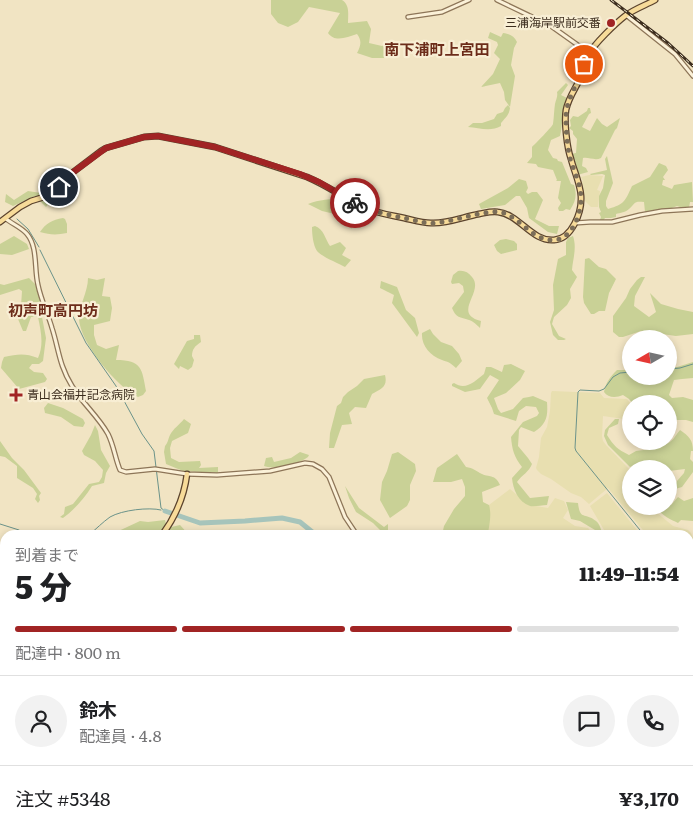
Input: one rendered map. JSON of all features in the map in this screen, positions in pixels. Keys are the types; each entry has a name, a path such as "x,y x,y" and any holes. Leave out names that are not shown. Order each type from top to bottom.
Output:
{"main road":[{"path":"0,222 20,207 53,192 72,173 106,148 151,136 158,136 210,146 314,180 368,209 422,222 437,223 491,212 500,212 512,217 541,238 558,240 572,230 580,208 581,198 570,157 566,109 580,79 589,53 602,37 626,14 655,0"},
{"path":"165,530 183,497 187,474"}],"street":[{"path":"408,17 442,12 469,0"},
{"path":"497,0 551,26 589,53"},
{"path":"505,0 507,5"},
{"path":"626,14 675,54 693,76"},
{"path":"575,223 612,222 662,211 693,209"},
{"path":"5,218 23,230 32,242 38,285 54,332 63,370 75,392 100,421 109,436 114,446 120,470 126,472 156,470 187,474 226,475 270,470 305,463 316,465 325,471 329,477 346,517 354,530"}],"shaded area":[{"path":"589,175 603,176 597,190 600,191 598,207 591,207 585,201 581,177"},
{"path":"552,391 600,393 604,398 622,399 622,419 603,416 602,436 606,445 622,462 622,505 608,488 589,504 537,470 541,438 547,427"},
{"path":"510,489 530,506 548,508 555,498 564,501 568,510 563,518 575,526 590,530 488,530 489,505"},
{"path":"607,493 622,512 622,515 625,515 637,530 604,530 590,506"},
{"path":"630,515 660,515 673,526 688,530 643,530"}],"green space":[{"path":"271,0 342,0 347,7 348,23 367,21 371,29 369,43 382,46 390,42 392,54 389,58 372,58 357,53 360,39 357,34 338,39 331,36 328,33 340,13 309,7 298,22 288,27 278,23 271,14"},
{"path":"490,32 501,37 503,33 510,35 517,42 511,65 515,76 510,107 505,100 500,83 481,87 493,74 500,59 494,53 498,45 497,42 488,38"},
{"path":"566,83 568,85 561,95 567,98 560,136 551,140 548,150 553,158 562,162 571,184 574,185 576,195 570,210 559,211 558,208 561,203 558,198 561,181 556,181 553,170 527,163 532,157 532,147 553,124 557,92"},
{"path":"508,105 510,108 509,112 501,126 489,129 468,127 473,123 482,123 494,119"},
{"path":"590,108 591,113 582,127 590,131 597,118 607,127 620,118 617,128 601,158 583,158 582,166 588,172 577,175 570,154 576,153 577,139 569,128 571,126 570,120 573,116 578,117 587,111"},
{"path":"607,156 613,183 606,201 608,209 624,201 632,186 650,177 659,163 666,166 668,170 663,177 665,180 663,180 662,185 672,189 674,185 692,182 693,202 690,202 689,208 677,206 645,212 644,202 638,202 626,211 616,214 616,217 605,218 603,221 600,220 599,196 603,188 605,175 590,174 607,170 605,159"},
{"path":"519,179 526,181 528,188 526,192 528,194 537,192 543,200 535,219 549,226 559,226 557,234 548,232 529,218 527,208 520,196 516,196 505,205 481,209 479,204 508,188"},
{"path":"28,191 47,194 50,202 46,207 35,196 13,206 5,202 6,194 14,200"},
{"path":"342,197 343,206 352,229 339,215 322,211 308,204 316,201"},
{"path":"63,218 67,224 67,233 47,234 40,232 50,222"},
{"path":"315,226 322,232 330,246 340,242 346,248 342,255 351,260 345,267 326,258 317,251 312,233 312,227"},
{"path":"14,236 27,244 29,249 12,255 0,254 0,244"},
{"path":"573,236 575,249 572,270 577,277 570,289 571,298 567,305 554,317 552,324 559,336 566,339 558,340 553,335 550,322 554,310 553,285 558,259 566,255 566,242 568,238"},
{"path":"506,239 517,244 517,250 501,254 494,245 500,240"},
{"path":"589,258 599,267 606,269 616,279 609,293 605,311 599,311 594,314 591,314 584,303 583,297 585,259"},
{"path":"458,271 467,273 475,283 475,289 468,308 469,313 473,317 481,321 480,328 472,321 461,318 452,308 464,292 463,286 459,283 452,284 451,282 453,275"},
{"path":"645,277 635,296 634,306 649,317 656,312 650,293 661,304 693,312 693,334 678,336 678,330 622,330 622,337 619,337 613,332 613,316 637,280"},
{"path":"29,278 35,284 47,316 42,317 46,338 43,361 39,364 32,364 29,368 34,372 43,373 47,379 45,382 19,389 1,368 2,362 4,357 17,355 29,355 38,358 41,343 40,328 38,317 31,317 26,331 23,331 18,319 22,291 19,289 0,295 0,284 4,285"},
{"path":"88,278 97,280 105,278 102,296 110,297 112,308 110,321 94,325 97,345 106,349 119,345 116,360 125,360 139,367 146,391 143,395 138,397 120,384 101,363 86,340 79,319"},
{"path":"381,281 397,287 406,310 415,318 419,333 417,337 392,303 394,295 380,288"},
{"path":"430,329 441,342 452,346 459,354 462,361 456,368 427,350 423,342 422,333"},
{"path":"194,335 200,335 201,342 193,351 192,356 194,360 192,367 188,370 180,366 179,369 174,364 187,341 194,339"},
{"path":"693,362 693,378 678,380 678,367"},
{"path":"511,364 525,371 520,380 506,393 494,398 501,413 513,409 523,398 533,396 547,402 547,416 542,426 534,432 521,427 519,430 518,446 532,464 517,482 530,498 549,496 547,505 532,506 522,501 515,491 512,478 522,467 514,453 511,437 523,422 537,416 539,413 536,407 526,406 519,411 516,421 494,414 487,398 499,380 490,375 480,389 465,392 452,386 454,383 466,386 474,382 484,374 486,367 502,372 504,365"},
{"path":"617,370 622,370 622,385 672,385 669,395 622,395 612,397 604,392 606,385"},
{"path":"385,375 385,385 372,394 366,408 355,407 349,413 352,424 342,425 334,448 329,448 330,433 337,406 341,403 343,397 364,379"},
{"path":"677,398 693,400 693,422 677,420"},
{"path":"48,403 63,408 83,419 85,423 83,427 74,426 61,417 45,413 44,408"},
{"path":"184,419 191,424 188,433 172,441 170,448 171,458 179,462 200,461 201,465 199,468 218,467 218,473 183,471 166,464 164,452 169,436"},
{"path":"615,419 619,419 618,424 609,428 607,435 616,447 629,455 644,450 677,450 677,434 680,430 688,436 693,447 690,459 693,462 693,472 682,487 677,488 677,481 685,469 677,470 677,460 623,460 608,445 604,436 605,430"},
{"path":"95,425 98,431 101,450 110,466 104,483 92,486 75,507 63,518 60,517 64,514 65,507 73,504 89,484 99,482 102,477 103,470 95,461 84,455 82,451"},
{"path":"0,441 41,493 38,503 35,499 37,494 33,488 17,478 17,466 5,457 0,456"},
{"path":"300,452 309,455 304,460 286,466 264,466 266,458 272,457 274,462 291,458"},
{"path":"398,452 415,464 416,471 410,485 410,500 407,506 390,518 380,500 382,482 392,454"},
{"path":"457,454 466,467 494,478 498,482 500,485 482,492 483,502 489,505 490,509 489,530 443,530 454,509 465,496 465,487 462,479 451,482 433,482 437,468"},
{"path":"345,486 359,508 384,527 388,524 388,530 380,530 356,512"},
{"path":"677,498 684,501 693,498 693,521 681,520 678,523 664,515 677,515"},
{"path":"566,502 578,503 580,512 597,522 601,530 595,530 580,521 571,519"},
{"path":"165,520 167,528 180,525 184,530 121,530 140,521"}],"waterway":[{"path":"17,219 28,229 39,247"},
{"path":"40,250 86,343 116,386 142,434 154,451 161,508 165,511"},
{"path":"678,368 693,364"},
{"path":"622,373 613,377 604,389 599,391 580,390 578,392 575,448 640,530"},
{"path":"95,530 110,517 121,513 136,510 161,510"},
{"path":"165,511 200,523 282,518 300,522 310,530"},
{"path":"0,524 19,530"}],"railway":[{"path":"611,0 668,43 693,66"}],"way so far":[{"path":"355,203 374,211 429,223 446,222 497,211 512,217 543,238 558,240 563,238 572,230 581,200 581,192 568,146 566,109 580,79 584,64"}],"place":[{"name":"三浦海岸駅前交番","path":"611,23"},
{"name":"青山会福井記念病院","path":"16,395"}],"district":[{"name":"南下浦町上宮田","path":"437,50"},
{"name":"初声町高円坊","path":"53,311"}],"route":[{"path":"59,187 72,173 106,148 144,137 158,136 215,147 300,174 319,182 355,203"}]}
